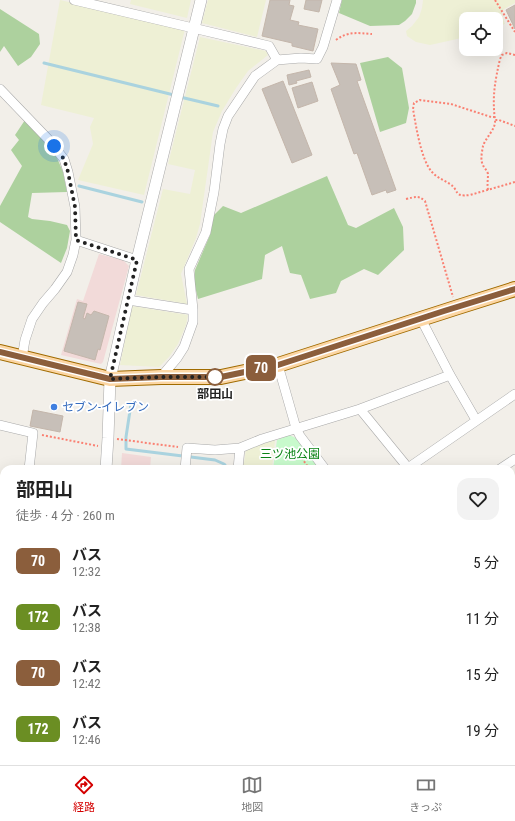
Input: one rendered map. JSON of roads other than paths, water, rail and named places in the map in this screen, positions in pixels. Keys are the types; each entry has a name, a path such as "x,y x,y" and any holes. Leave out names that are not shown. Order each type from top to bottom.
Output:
{"main road":[{"path":"0,352 110,379 221,377 278,365 515,289"}],"street":[{"path":"74,0 269,46 277,60"},
{"path":"106,465 110,379 137,260 200,0"},
{"path":"161,377 184,347 193,322 190,269 206,232 214,192 223,129 228,116 255,76 277,60 317,58 322,49 337,0"},
{"path":"0,89 48,139 64,159 75,207 76,240 73,255 67,272 32,320 25,340 22,358"},
{"path":"76,240 137,260"},
{"path":"128,300 193,310"},
{"path":"421,319 450,375 476,420"},
{"path":"278,365 296,428 300,436 322,465"},
{"path":"185,465 187,448 215,450 240,448 262,439 360,409 450,375"},
{"path":"414,465 476,420 515,394"},
{"path":"360,409 406,465"},
{"path":"0,425 33,433 29,465"},
{"path":"238,465 240,448"},
{"path":"506,465 515,459"}],"waterway":[{"path":"44,63 174,95"},
{"path":"180,97 218,106"},
{"path":"79,186 142,202"},
{"path":"131,404 126,437 126,449 215,460 225,465"}],"place":[{"name":"部田山","path":"215,377"},
{"name":"セブン-イレブン","path":"54,407"}],"park label":[{"name":"三ツ池公園","path":"290,454"}]}
